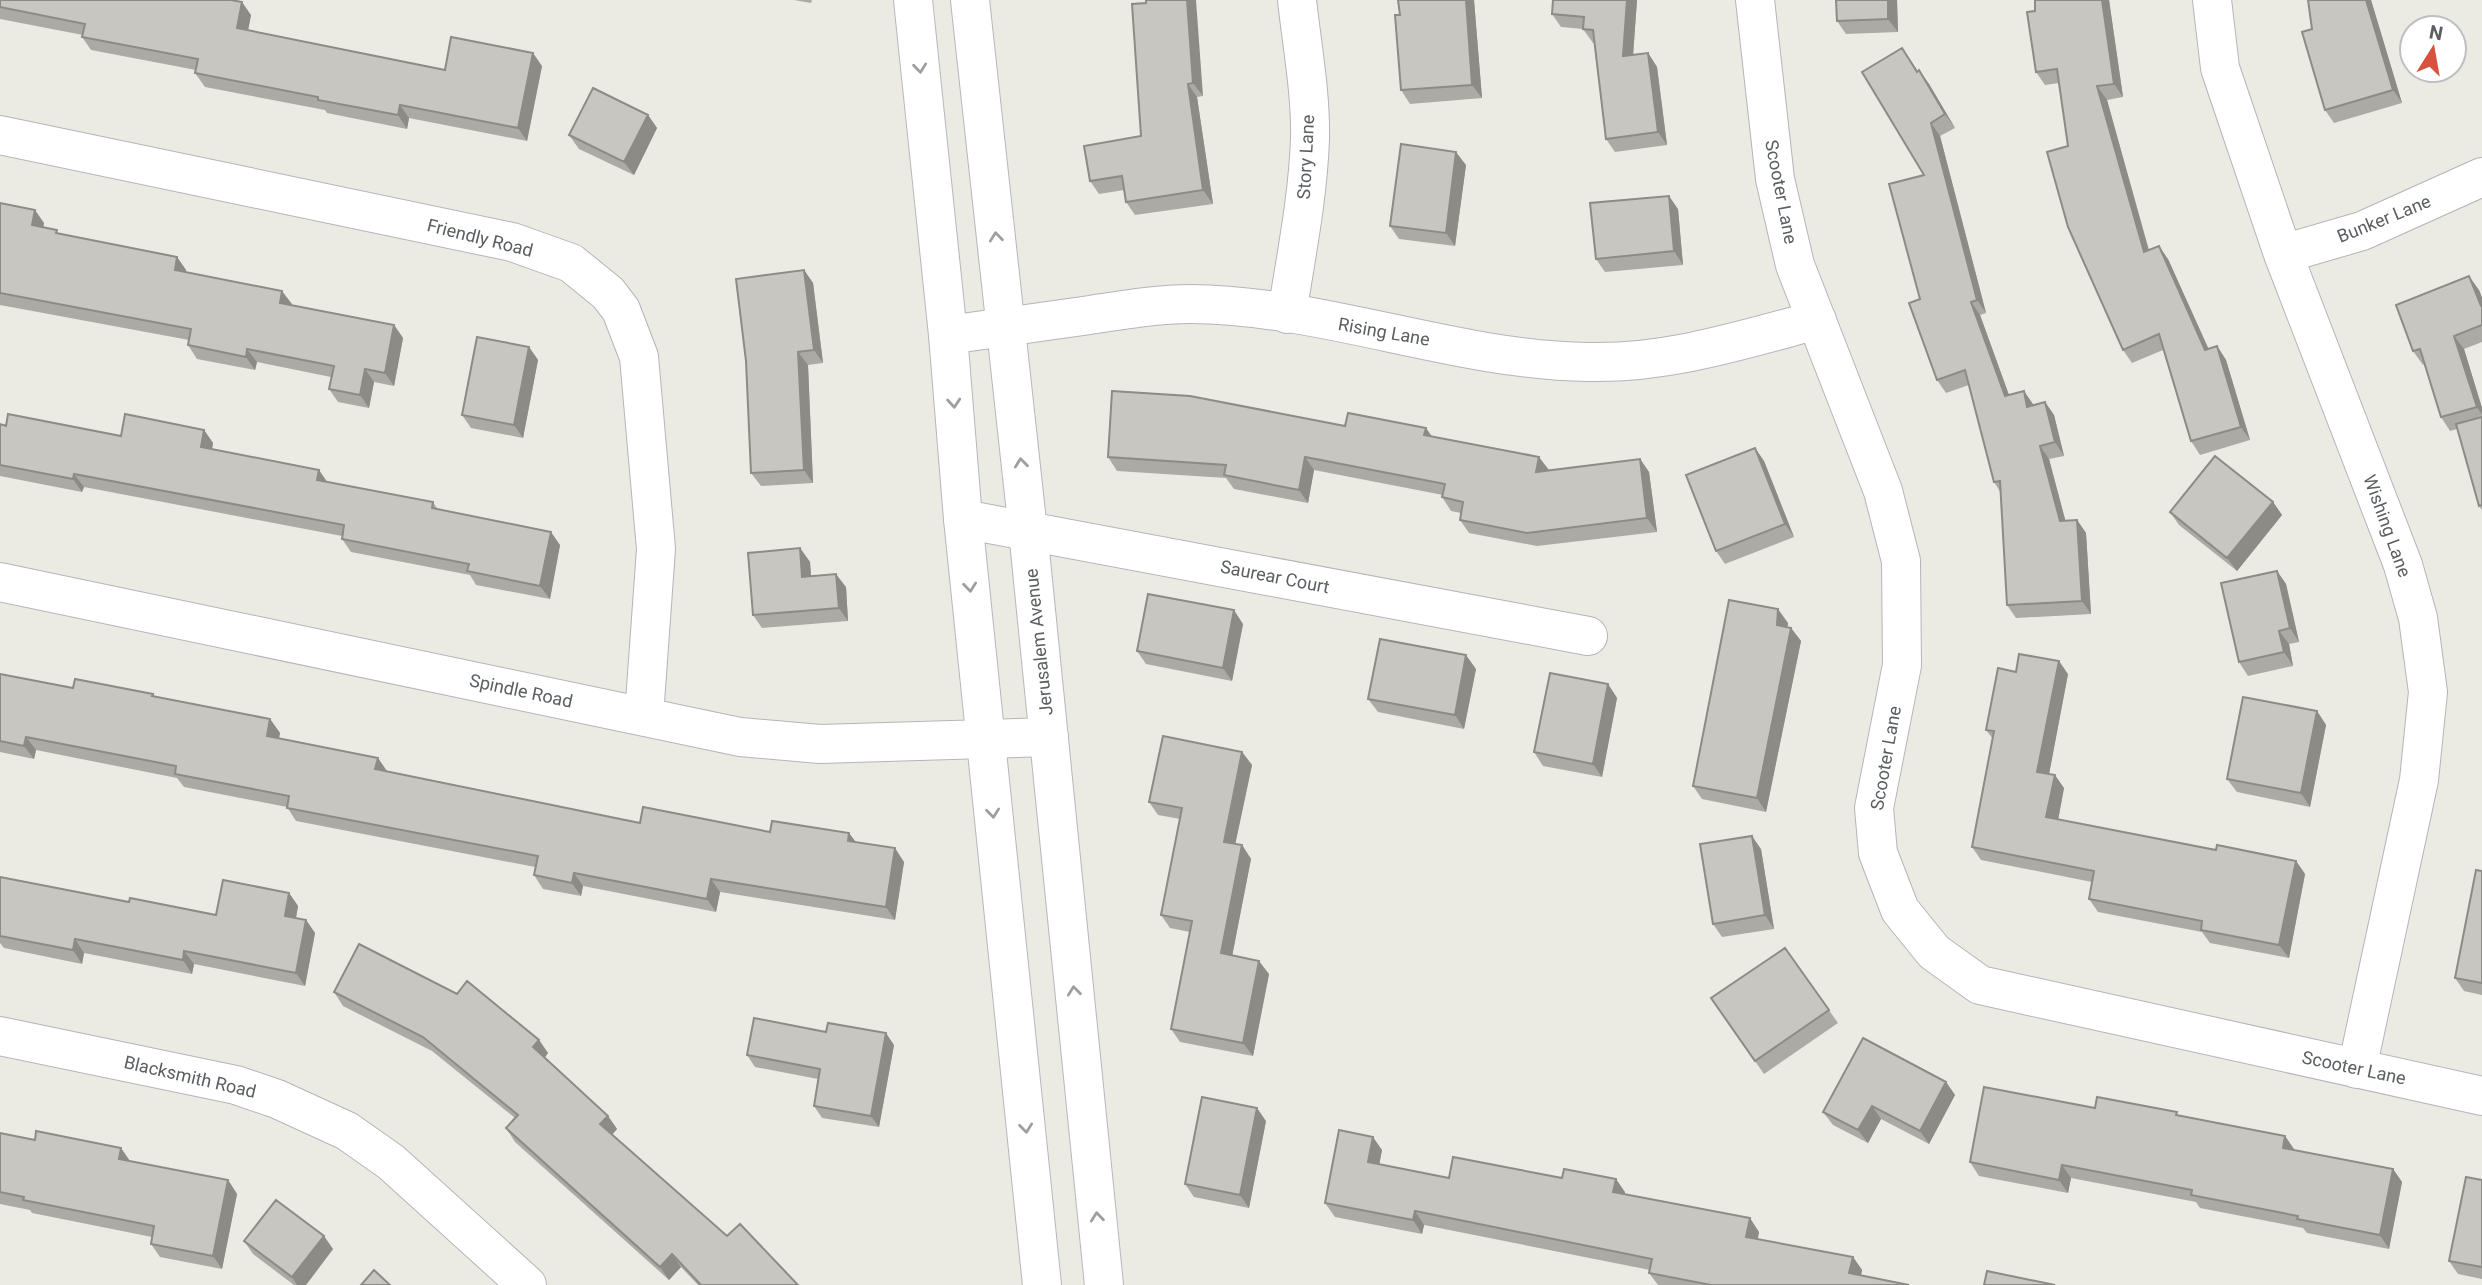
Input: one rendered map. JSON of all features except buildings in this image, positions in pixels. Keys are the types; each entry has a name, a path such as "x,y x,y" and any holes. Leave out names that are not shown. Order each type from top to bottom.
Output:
{"street":[{"path":"913,0 1042,1285"},
{"name":"Jerusalem Avenue","path":"970,0 1028,531 1104,1285"},
{"name":"Story Lane","path":"1287,314 1307,185 1310,137 1297,0"},
{"name":"Scooter Lane","path":"1755,0 1775,179 1795,265 1884,491 1901,561 1902,665 1874,808 1878,853 1900,910 1934,952 1980,985 2482,1096"},
{"name":"Wishing Lane","path":"2213,0 2220,68 2283,254 2403,565 2418,618 2428,692 2419,780 2357,1069"},
{"name":"Friendly Road","path":"0,135 512,242 571,263 608,293 621,310 639,357 656,549 644,716"},
{"name":"Bunker Lane","path":"2283,254 2362,230 2482,177"},
{"name":"Rising Lane","path":"948,335 1189,304 1287,314 1493,352 1589,363 1640,360 1707,350 1816,320"},
{"name":"Saurear Court","path":"963,519 1588,636"},
{"name":"Spindle Road","path":"0,582 740,737 820,744 1049,737"},
{"name":"Blacksmith Road","path":"0,1036 236,1085 277,1099 347,1131 391,1162 527,1285"}]}
